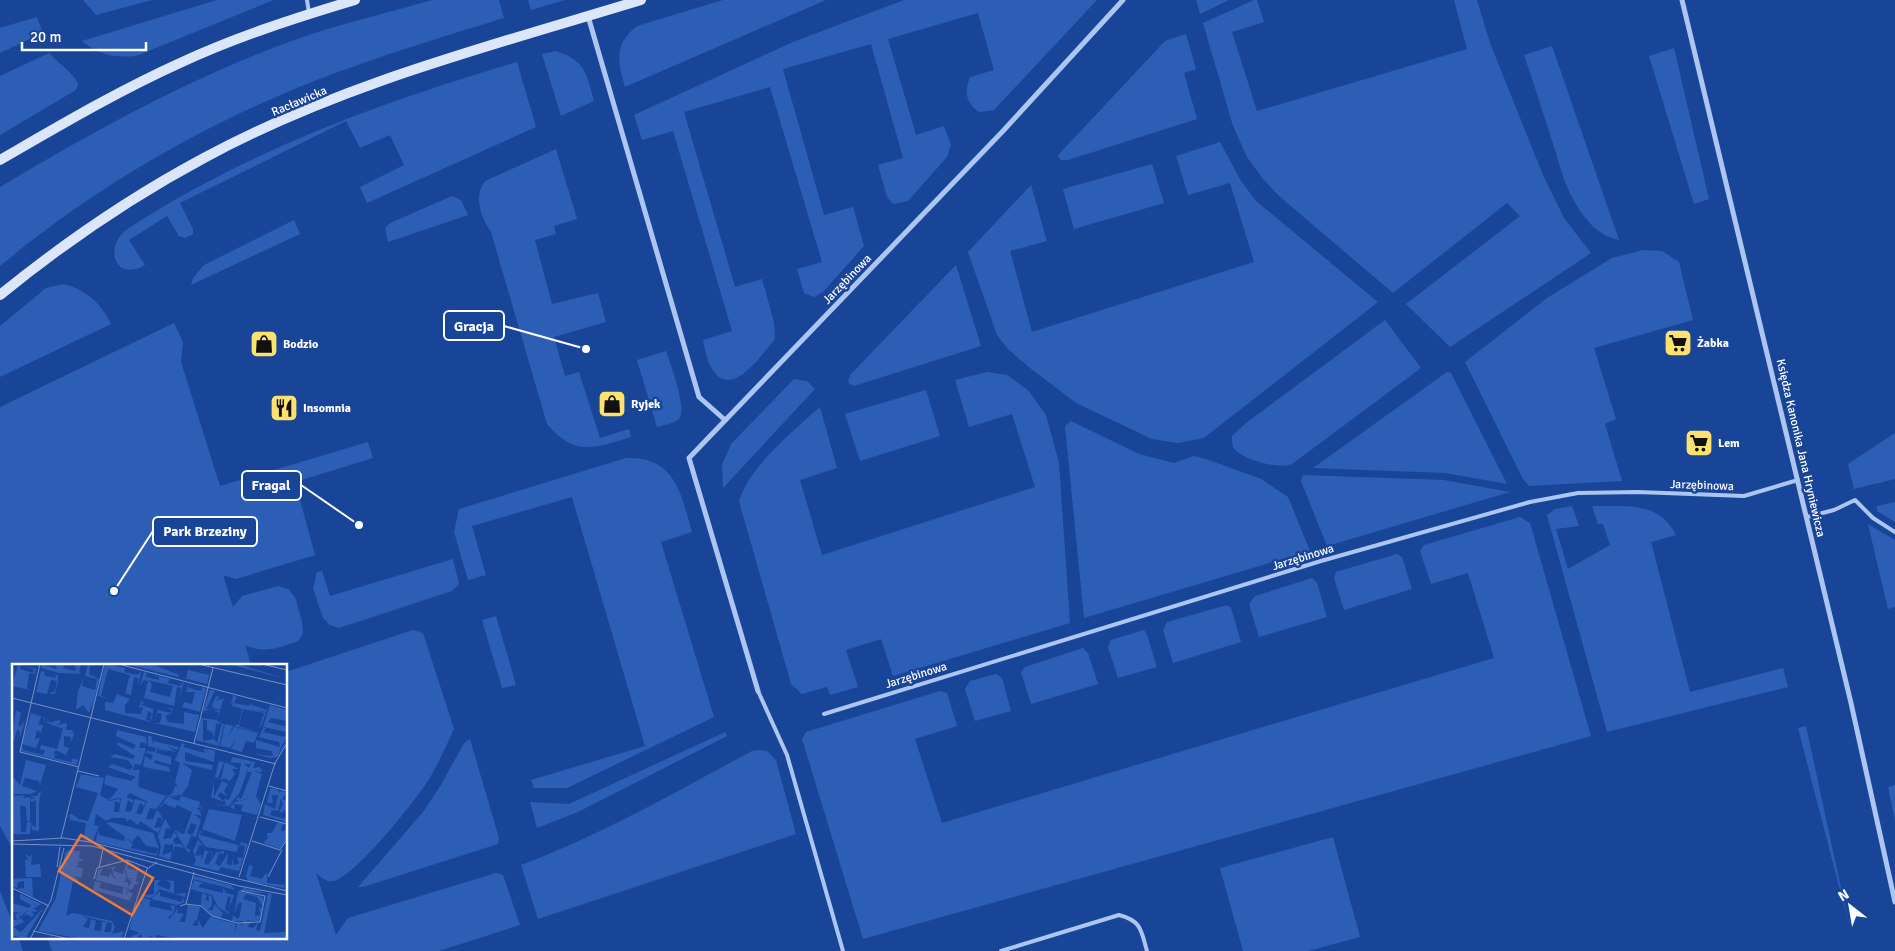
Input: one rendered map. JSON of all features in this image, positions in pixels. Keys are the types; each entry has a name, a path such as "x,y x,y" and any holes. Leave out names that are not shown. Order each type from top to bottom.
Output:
{"street":[{"path":"0,160 58,126 179,63 260,30 355,0"},
{"name":"Racławicka","path":"0,295 70,240 110,214 197,162 254,133 345,95 430,65 641,0"},
{"name":"Jarzębinowa","path":"758,691 689,458 1004,131 1123,0"},
{"name":"Księdza Kanonika Jana Hryniewicza","path":"1682,0 1851,702 1895,902"},
{"path":"588,16 699,397 725,420"}],"lane":[{"path":"307,0 309,14"},
{"name":"Jarzębinowa","path":"824,714 1321,561 1530,502 1578,493 1638,492 1744,496 1798,480"},
{"path":"1807,517 1834,510 1855,500 1872,518 1895,532"},
{"path":"758,691 787,755 843,951"},
{"path":"1001,951 1119,915 1132,918 1140,926 1147,951"}],"shaded area":[{"path":"83,0 152,0 96,15"},
{"path":"217,0 274,0 136,56 107,54 95,50 82,41"},
{"path":"432,0 499,0 504,18 338,72 293,90 204,131 119,180 78,207 0,266 0,187 113,122 231,65 312,34"},
{"path":"528,0 565,0 531,10"},
{"path":"723,0 826,0 625,87 619,54 624,40 629,33 637,26"},
{"path":"904,0 1097,0 994,110 979,112 971,105 967,97 970,77 994,70 978,13 888,39 916,135 944,126 951,145 947,157 908,201 893,204 887,197 878,165 903,158 871,44 783,69 824,215 853,207 864,246 823,292 814,297 804,293 797,269 822,262 770,87 684,112 735,287 762,279 774,322 775,339 754,364 736,378 727,380 719,377 709,364 703,340 732,331 673,131 642,140 634,115 793,42"},
{"path":"1196,0 1229,0 1200,14"},
{"path":"1257,0 1264,22 1232,32 1257,111 1467,49 1454,0 1477,0 1490,43 1543,175 1564,218 1591,253 1450,347 1406,304 1520,216 1507,203 1393,293 1279,196 1263,179 1247,157 1233,126 1203,23"},
{"path":"37,17 43,33 0,53 0,28"},
{"path":"1186,34 1196,69 1184,73 1197,119 1068,160 1061,160 1058,156 1062,151 1165,41"},
{"path":"1552,46 1619,240 1597,230 1585,218 1564,180 1524,55"},
{"path":"1674,48 1709,199 1694,204 1649,56"},
{"path":"556,51 573,59 583,69 594,101 561,116 542,54"},
{"path":"49,53 76,80 78,84 76,90 0,135 0,76"},
{"path":"517,62 536,127 367,203 360,187 404,165 390,135 360,148 346,121 180,203 193,229 193,234 185,238 179,236 167,216 129,240 145,265 135,269 126,269 120,266 116,260 114,252 116,244 121,235 129,228 221,175 317,131 365,112"},
{"path":"1220,142 1241,181 1256,201 1378,302 1204,438 1178,443 1152,439 1076,403 1008,349 997,335 968,252 1031,185 1047,241 1010,251 1032,332 1254,262 1230,183 1188,195 1176,156"},
{"path":"556,149 577,219 554,226 556,234 535,240 552,304 598,293 606,322 554,337 565,376 579,372 600,438 629,429 631,437 596,446 576,446 567,442 547,424 491,232 484,220 479,200 481,187 485,181"},
{"path":"1152,164 1164,203 1074,229 1063,189"},
{"path":"452,196 461,200 468,215 388,242 385,228 390,223"},
{"path":"294,220 300,234 191,285 193,278 204,265"},
{"path":"1643,250 1662,251 1679,262 1693,320 1594,348 1616,419 1605,424 1622,481 1529,486 1523,479 1465,362 1547,298 1612,258"},
{"path":"956,265 981,346 854,386 850,384 848,381 851,374"},
{"path":"63,284 78,289 92,298 103,310 111,324 0,377 0,326 46,288"},
{"path":"1385,320 1421,368 1292,464 1271,465 1248,458 1236,451 1233,446 1232,436 1246,423"},
{"path":"174,323 183,342 181,362 220,486 368,442 373,458 295,482 315,555 236,579 223,575 233,607 242,596 278,586 288,589 295,597 302,621 303,634 298,641 265,650 245,645 251,664 12,664 12,847 0,826 0,407"},
{"path":"666,351 680,397 681,414 679,419 657,427 637,360"},
{"path":"987,372 1007,375 1028,390 1046,415 1059,463 1070,623 893,676 881,639 846,650 858,687 830,695 827,687 802,694 791,684 739,501 752,475 774,450 820,407 837,468 800,480 822,555 1035,487 1012,414 969,427 955,380"},
{"path":"1447,372 1451,373 1507,484 1445,473 1313,468"},
{"path":"794,379 807,381 815,389 723,488 722,465 731,444"},
{"path":"926,390 940,436 860,461 845,414"},
{"path":"1071,421 1139,454 1174,463 1194,456 1261,479 1288,497 1310,551 1084,618 1065,426"},
{"path":"1895,433 1895,479 1854,489 1848,464"},
{"path":"626,458 643,459 656,464 666,471 674,480 684,505 692,532 661,542 714,717 567,788 534,788 531,780 645,746 572,497 472,526 486,575 468,580 454,532 459,509"},
{"path":"1303,475 1444,480 1510,492 1327,546 1301,481"},
{"path":"1895,502 1895,522 1877,511 1877,506"},
{"path":"1572,506 1579,526 1556,529 1568,569 1610,545 1603,524 1598,524 1592,506 1629,506 1650,511 1660,516 1669,524 1676,535 1651,542 1690,692 1783,668 1788,687 1607,732 1547,515 1555,509"},
{"path":"1520,517 1530,523 1591,736 863,939 802,739 806,732 940,691 947,693 957,726 915,739 942,823 1494,658 1468,573 1431,584 1420,551 1424,545"},
{"path":"1868,524 1895,540 1895,607 1888,609"},
{"path":"1397,554 1402,557 1412,589 1344,610 1334,578 1336,572"},
{"path":"453,559 459,584 452,591 339,628 330,625 323,618 313,588 317,572 322,571 330,596"},
{"path":"1312,578 1317,583 1327,617 1259,637 1249,604 1255,596"},
{"path":"1227,605 1231,608 1241,642 1173,663 1163,630 1167,622"},
{"path":"496,616 516,685 502,688 482,620"},
{"path":"413,630 423,633 454,729 425,785 401,817 370,852 343,877 333,881 325,880 316,873 336,935 348,918 496,873 503,875 520,925 439,951 52,951 47,938 288,938 288,671"},
{"path":"1144,630 1157,667 1118,678 1108,647 1111,640"},
{"path":"1083,648 1088,653 1098,684 1031,704 1021,672 1025,667"},
{"path":"996,674 1002,678 1011,711 975,721 965,689 970,681"},
{"path":"1806,726 1849,925 1798,728"},
{"path":"725,732 727,736 578,812 537,828 530,802 569,804"},
{"path":"470,739 499,838 498,844 358,887 423,812 441,785 464,743"},
{"path":"752,751 767,751 776,760 796,834 538,919 521,865 609,827"},
{"path":"1895,785 1895,821 1888,787"},
{"path":"1333,837 1360,937 1308,951 1243,951 1220,868"},
{"path":"0,891 12,922 12,938 18,938 23,951 0,951"}],"place":[{"name":"Żabka","path":"1678,343"},
{"name":"Bodzio","path":"264,344"},
{"name":"Gracja","path":"586,349"},
{"name":"Ryjek","path":"612,404"},
{"name":"Insomnia","path":"284,408"},
{"name":"Lem","path":"1699,443"},
{"name":"Fragal","path":"359,525"},
{"name":"Park Brzeziny","path":"114,591"}]}
